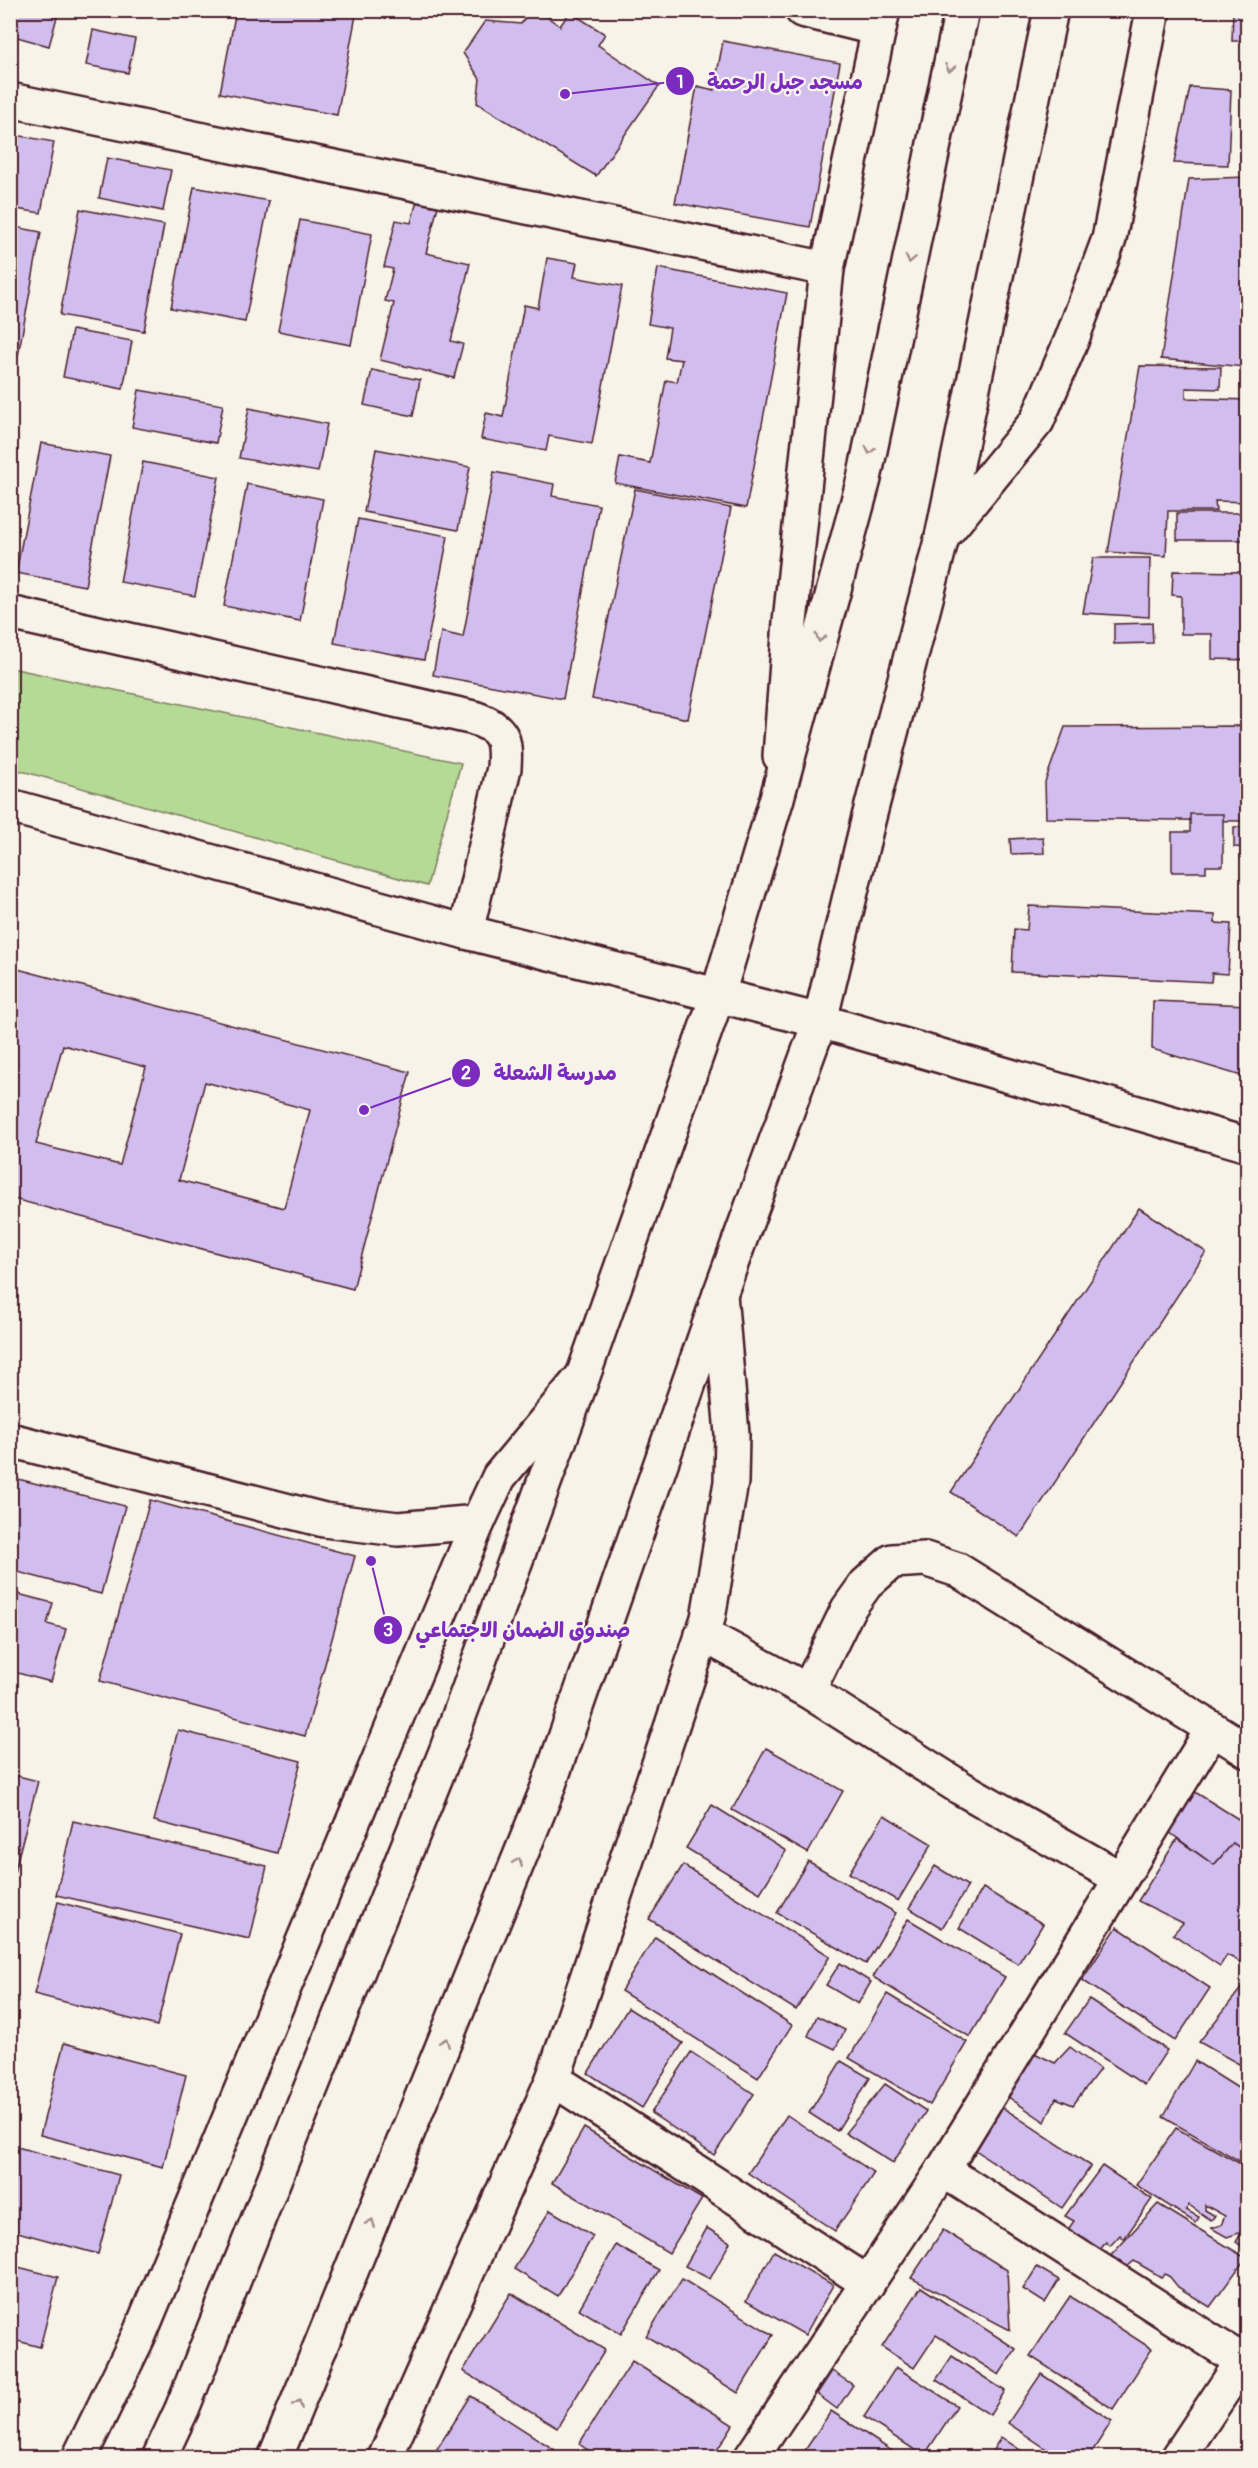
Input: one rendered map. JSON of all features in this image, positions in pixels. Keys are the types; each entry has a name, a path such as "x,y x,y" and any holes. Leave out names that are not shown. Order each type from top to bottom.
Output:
{"street":[{"path":"777,798 790,622 827,269 881,20 802,10"},
{"path":"159,2457 182,2409 447,1749 583,1376 718,994 777,798 864,479 962,10"},
{"path":"275,2457 547,1790 720,1294 820,1021 871,810 942,537 1051,10"},
{"path":"942,537 1037,421 1072,339 1109,239 1153,10"},
{"path":"10,100 827,269"},
{"path":"10,613 474,717 491,724 501,734 505,746 504,768 466,932"},
{"path":"10,806 466,932 820,1021 1248,1145"},
{"path":"385,2457 553,2079 708,1618 731,1482 732,1434 720,1294"},
{"path":"79,2457 140,2333 478,1522 500,1477 583,1376"},
{"path":"10,1440 324,1520 398,1529 478,1522"},
{"path":"808,1691 848,1609 866,1584 892,1561 925,1559 958,1570 1248,1751"},
{"path":"702,1635 808,1691 961,1788 1120,1878"},
{"path":"751,2457 943,2170 1212,1730"},
{"path":"553,2079 868,2283"},
{"path":"943,2170 1245,2357 1178,2457"}],"green space":[{"path":"11,668 461,763 427,886 11,768"}],"building":[{"path":"10,10 33,10 57,17 49,46 10,35"},
{"path":"236,10 357,10 337,115 220,93"},
{"path":"530,10 537,10 560,26 570,12 605,34 598,45 659,86 596,176 477,103 480,79 463,53 485,21 521,24"},
{"path":"1233,10 1248,10 1248,41 1232,41"},
{"path":"93,30 135,39 128,73 86,65"},
{"path":"723,41 840,63 810,227 675,203 697,86 714,90"},
{"path":"1190,87 1231,90 1228,165 1174,163"},
{"path":"10,134 54,142 41,213 10,208"},
{"path":"107,158 171,170 163,211 99,198"},
{"path":"1248,177 1248,325 1245,325 1245,367 1161,359 1189,179"},
{"path":"194,187 269,201 245,322 171,308"},
{"path":"417,201 438,206 426,253 470,263 451,341 463,344 454,378 380,360 394,303 385,301 393,269 384,267 396,220 411,223"},
{"path":"80,209 164,225 144,331 60,315"},
{"path":"300,220 372,234 351,345 278,331"},
{"path":"10,226 41,232 18,356 10,355"},
{"path":"547,258 577,263 574,277 622,286 592,444 549,436 546,451 481,439 486,413 503,417 524,305 538,308"},
{"path":"658,268 787,293 746,508 615,483 620,457 650,463 666,380 677,382 682,360 665,358 670,328 648,324"},
{"path":"72,330 132,341 123,389 63,377"},
{"path":"1140,366 1221,367 1220,389 1186,388 1186,398 1248,400 1248,502 1215,501 1216,511 1168,511 1166,556 1108,552"},
{"path":"372,370 420,380 413,416 364,405"},
{"path":"139,390 223,405 216,443 132,427"},
{"path":"249,408 327,424 318,472 239,458"},
{"path":"41,443 110,456 85,586 16,573"},
{"path":"376,449 470,467 458,530 364,512"},
{"path":"143,462 219,477 195,596 120,582"},
{"path":"494,472 554,484 552,496 599,505 563,699 433,675 441,632 463,637"},
{"path":"247,484 323,499 300,621 224,606"},
{"path":"635,489 731,508 688,719 592,699"},
{"path":"1177,513 1248,513 1248,540 1177,540"},
{"path":"358,519 448,536 424,660 334,643"},
{"path":"1093,558 1150,558 1149,617 1083,613"},
{"path":"1173,571 1248,572 1248,660 1212,659 1212,634 1181,634 1181,596 1172,595"},
{"path":"1152,623 1153,643 1114,644 1114,624"},
{"path":"1243,726 1242,821 1046,818 1045,782 1065,727"},
{"path":"1190,814 1223,814 1223,866 1206,866 1206,872 1172,872 1172,832 1190,832"},
{"path":"1234,827 1248,827 1248,848 1234,847"},
{"path":"1043,837 1044,853 1011,854 1010,839"},
{"path":"1029,906 1215,915 1215,923 1231,924 1228,974 1212,973 1211,982 1012,972 1014,929 1027,930"},
{"path":"10,967 410,1072 353,1289 10,1198","holes":["63,1045 146,1067 120,1165 36,1144","205,1082 310,1110 284,1208 179,1180"]},
{"path":"1153,1001 1248,1005 1248,1078 1152,1049"},
{"path":"1139,1208 1206,1252 1019,1537 951,1492"},
{"path":"10,1477 125,1506 101,1594 10,1570"},
{"path":"150,1500 355,1556 305,1736 100,1681"},
{"path":"10,1592 53,1603 47,1624 66,1629 51,1682 10,1671"},
{"path":"178,1730 301,1761 277,1853 154,1821"},
{"path":"766,1748 843,1791 808,1853 732,1810"},
{"path":"10,1774 38,1781 14,1873 10,1872"},
{"path":"1195,1792 1248,1825 1248,1854 1233,1843 1214,1865 1169,1832"},
{"path":"712,1805 786,1851 760,1893 686,1848"},
{"path":"884,1815 932,1844 898,1901 849,1873"},
{"path":"73,1821 267,1866 250,1939 56,1895"},
{"path":"1177,1839 1214,1865 1233,1843 1248,1854 1248,1955 1242,1963 1227,1955 1220,1966 1173,1934 1183,1923 1138,1901"},
{"path":"808,1861 896,1913 866,1964 777,1913"},
{"path":"683,1865 830,1956 796,2010 649,1919"},
{"path":"935,1866 968,1886 942,1928 909,1908"},
{"path":"983,1888 1043,1924 1018,1964 959,1928"},
{"path":"58,1902 180,1934 157,2026 34,1994"},
{"path":"908,1919 1005,1977 970,2037 873,1977"},
{"path":"1117,1927 1210,1988 1175,2041 1082,1980"},
{"path":"655,1937 792,2025 758,2078 621,1991"},
{"path":"840,1963 871,1982 858,2004 826,1985"},
{"path":"1248,1982 1248,2069 1199,2042"},
{"path":"887,1994 967,2042 930,2105 849,2058"},
{"path":"1089,1999 1167,2050 1144,2085 1065,2033"},
{"path":"628,2008 683,2043 642,2108 588,2073"},
{"path":"817,2016 845,2030 835,2049 808,2036"},
{"path":"64,2043 186,2075 163,2167 40,2135"},
{"path":"1070,2047 1100,2069 1073,2105 1056,2098 1045,2122 998,2090 1024,2048 1055,2063"},
{"path":"691,2052 754,2094 714,2155 651,2113"},
{"path":"841,2061 870,2078 837,2131 809,2113"},
{"path":"1195,2061 1241,2090 1248,2084 1248,2166 1163,2117"},
{"path":"885,2084 926,2111 893,2163 845,2133"},
{"path":"996,2103 1091,2166 1062,2208 971,2147"},
{"path":"787,2115 874,2173 835,2231 748,2173"},
{"path":"584,2128 702,2199 669,2253 552,2183"},
{"path":"1176,2128 1248,2168 1246,2249 1236,2242 1242,2232 1227,2237 1211,2228 1221,2225 1225,2216 1205,2205 1205,2210 1215,2216 1211,2220 1189,2205 1186,2210 1199,2217 1196,2223 1136,2185"},
{"path":"10,2145 119,2175 98,2254 10,2230"},
{"path":"1102,2166 1152,2199 1124,2239 1120,2235 1110,2246 1106,2242 1094,2258 1064,2235 1074,2221 1065,2216"},
{"path":"1158,2204 1246,2258 1210,2307 1178,2287 1165,2274 1161,2277 1134,2261 1127,2267 1120,2260 1115,2269 1106,2261"},
{"path":"550,2210 593,2236 558,2296 514,2269"},
{"path":"707,2228 730,2242 710,2279 685,2266"},
{"path":"943,2230 1007,2270 1010,2330 911,2278"},
{"path":"616,2245 659,2270 621,2334 579,2309"},
{"path":"774,2251 833,2285 805,2335 746,2301"},
{"path":"10,2265 58,2277 40,2347 10,2339"},
{"path":"1037,2267 1059,2280 1045,2303 1023,2289"},
{"path":"682,2279 773,2335 738,2393 646,2336"},
{"path":"921,2287 1016,2349 999,2375 936,2335 914,2368 882,2347"},
{"path":"511,2293 605,2350 557,2428 463,2371"},
{"path":"1070,2296 1152,2349 1113,2409 1030,2356"},
{"path":"952,2356 1005,2391 990,2415 936,2380"},
{"path":"632,2361 733,2425 712,2458 600,2458 579,2444"},
{"path":"896,2367 957,2406 924,2456 864,2417"},
{"path":"832,2371 853,2385 837,2409 817,2394"},
{"path":"1041,2374 1112,2421 1088,2458 1060,2458 1008,2423"},
{"path":"471,2396 555,2450 551,2458 431,2458"},
{"path":"831,2411 898,2455 896,2458 800,2458"},
{"path":"1001,2437 1032,2458 988,2458"}],"place":[{"name":"مسجد جبل الرحمة","path":"565,94"},
{"name":"مدرسة الشعلة","path":"364,1110"},
{"name":"صندوق الضمان الاجتماعي","path":"371,1561"}]}
